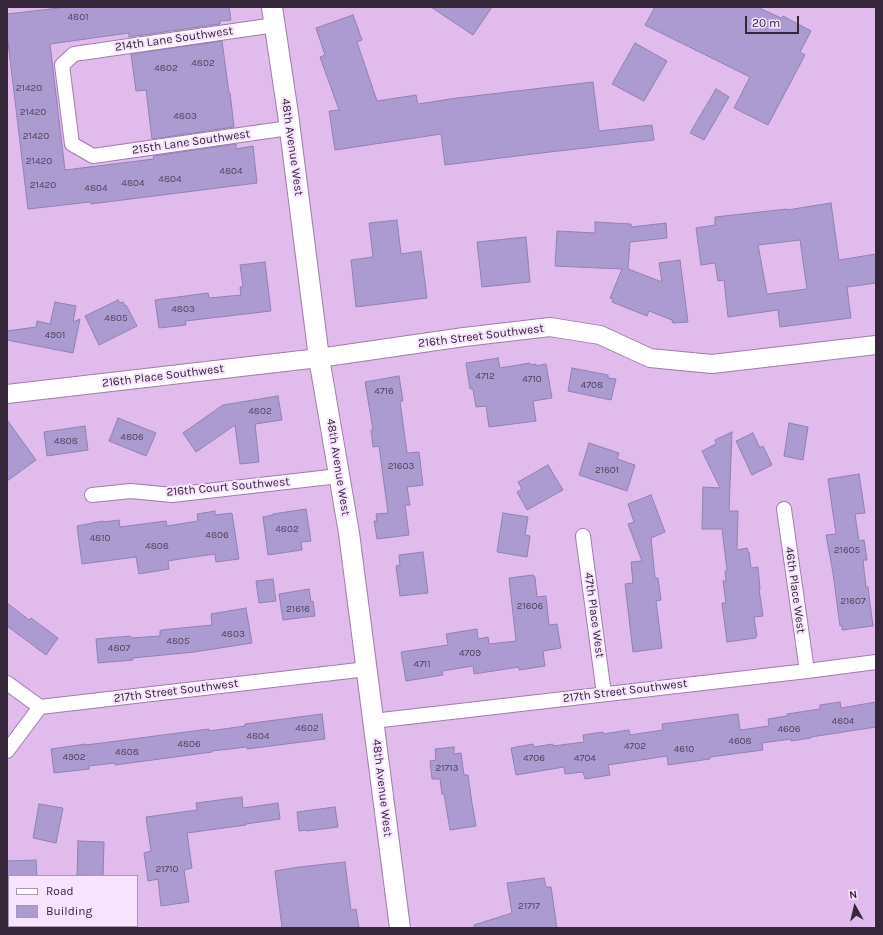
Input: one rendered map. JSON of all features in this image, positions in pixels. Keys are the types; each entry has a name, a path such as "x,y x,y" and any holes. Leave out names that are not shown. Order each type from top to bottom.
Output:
{"main road":[{"name":"48th Avenue West","path":"273,16 319,358 349,533 400,928"}],"street":[{"name":"214th Lane Southwest","path":"93,156 72,144 62,65 74,54 273,16"},
{"name":"215th Lane Southwest","path":"93,156 289,128"},
{"name":"216th Street Southwest","path":"319,358 464,337 550,327 600,335 650,358 712,364 876,346"},
{"name":"216th Place Southwest","path":"7,394 319,358"},
{"name":"216th Court Southwest","path":"92,495 132,492 172,495 340,476"},
{"name":"46th Place West","path":"784,509 807,670"},
{"name":"47th Place West","path":"583,536 604,694"},
{"name":"217th Street Southwest","path":"373,721 876,662"},
{"name":"217th Street Southwest","path":"40,707 367,669"},
{"path":"7,683 40,707 7,751"}],"building":[{"path":"68,7 229,7 231,20 220,21 220,24 129,37 129,33 50,44 65,170 154,159 153,156 236,144 236,149 253,146 257,183 91,204 90,202 28,209 7,34 7,14"},
{"path":"431,7 492,7 473,35"},
{"path":"655,7 757,7 781,18 783,16 811,31 800,52 805,55 768,125 734,108 750,77 645,25"},
{"path":"353,15 362,40 357,42 377,101 416,95 418,104 593,82 599,131 652,125 654,140 445,165 441,134 335,150 329,111 339,110 320,57 325,55 316,28"},
{"path":"222,41 234,127 152,139 146,90 136,91 131,54"},
{"path":"635,43 667,61 644,101 612,84"},
{"path":"716,89 729,97 704,140 690,133"},
{"path":"831,203 839,260 876,254 876,283 847,287 851,318 780,327 778,310 728,317 724,280 718,281 715,263 701,265 696,228 715,225 715,217 787,210","holes":["800,240 807,289 767,294 758,245"]},
{"path":"397,220 401,254 421,251 427,298 356,307 351,260 373,257 369,223"},
{"path":"595,222 631,224 631,227 666,223 667,238 630,242 628,269 662,282 659,263 680,260 688,322 673,323 672,320 649,311 647,316 612,302 613,299 610,298 622,269 555,266 557,231 595,233"},
{"path":"526,237 530,282 482,287 477,242"},
{"path":"265,262 271,311 185,321 186,325 159,328 155,300 208,293 209,298 241,295 240,287 243,287 240,265"},
{"path":"118,300 120,303 123,302 125,306 126,305 137,326 99,345 85,316"},
{"path":"55,302 76,306 73,322 80,319 73,353 7,340 7,331 36,327 37,321 50,324"},
{"path":"498,358 500,368 530,363 531,365 536,364 536,366 546,364 552,398 533,401 536,421 489,427 486,406 476,407 473,389 470,389 466,363"},
{"path":"572,368 608,375 608,378 616,379 611,400 568,391"},
{"path":"399,376 403,401 400,401 407,453 419,452 423,485 407,487 410,505 405,505 409,535 377,539 374,521 377,521 376,514 388,513 379,446 373,447 371,430 373,430 365,382"},
{"path":"278,396 282,420 255,424 259,462 240,464 235,425 196,452 183,433 223,405"},
{"path":"118,418 156,433 146,456 109,441"},
{"path":"7,420 36,460 7,481"},
{"path":"789,423 808,427 803,460 784,456"},
{"path":"85,426 88,450 47,456 44,432"},
{"path":"732,432 729,511 738,511 737,550 747,548 751,568 758,567 759,589 763,616 754,617 756,638 727,642 722,603 726,603 723,581 726,581 725,571 727,570 722,529 702,529 703,487 720,488 702,451 716,444 715,440"},
{"path":"753,433 760,448 763,446 772,465 752,475 736,441"},
{"path":"589,443 619,453 617,459 635,465 627,491 579,475"},
{"path":"548,465 563,490 527,510 517,492 522,489 518,482"},
{"path":"859,474 865,513 855,514 859,541 864,540 867,560 863,560 873,626 842,630 842,625 840,626 826,535 836,534 828,479"},
{"path":"651,495 665,532 651,538 655,578 658,578 661,600 656,601 662,648 633,652 625,584 633,583 631,562 642,561 628,524 634,522 628,504"},
{"path":"306,509 311,541 301,542 302,550 268,555 263,517"},
{"path":"215,511 215,515 232,513 239,559 216,562 215,554 180,559 168,561 169,569 139,574 136,557 82,564 77,526 103,521 119,520 120,527 166,521 167,526 198,521 197,514"},
{"path":"503,513 528,517 525,535 530,536 527,557 497,552"},
{"path":"423,552 428,593 400,596 396,566 400,565 399,555"},
{"path":"533,575 535,577 537,597 546,596 549,625 557,624 561,648 543,651 545,666 519,670 519,667 474,674 473,666 442,671 443,675 406,681 401,652 448,645 446,634 477,629 478,639 488,637 489,644 516,641 509,578"},
{"path":"273,579 276,601 259,603 256,581"},
{"path":"309,589 311,602 313,601 315,616 283,620 279,594"},
{"path":"7,603 29,620 31,618 58,638 46,655 7,626"},
{"path":"246,608 252,643 194,652 133,658 133,660 98,663 96,639 130,636 131,638 160,636 161,630 212,625 211,614"},
{"path":"840,702 841,708 876,702 876,727 791,741 791,739 762,743 763,750 710,757 710,759 668,765 667,756 608,765 610,775 585,779 583,772 565,774 564,767 516,775 511,748 533,744 534,747 584,742 583,735 629,730 630,735 663,730 662,724 738,714 740,730 769,726 768,719 787,716 787,714 820,709 820,705"},
{"path":"322,714 325,739 247,749 247,747 212,751 115,765 115,763 89,766 89,769 54,773 51,749 209,729 209,731 245,726 245,724"},
{"path":"454,747 454,754 461,753 464,775 468,775 476,826 450,830 440,779 432,779 430,761 436,760 435,749"},
{"path":"242,797 243,808 278,803 280,819 187,833 192,868 184,870 189,902 161,906 158,879 148,881 144,853 151,851 146,817 197,810 196,803"},
{"path":"39,804 63,808 56,843 33,838"},
{"path":"335,807 338,827 299,831 297,812"},
{"path":"78,841 104,842 103,875 77,875"},
{"path":"36,860 37,875 7,876 7,861"},
{"path":"345,862 351,910 356,909 359,928 282,928 275,871"},
{"path":"544,878 546,887 551,887 557,928 474,928 474,925 512,913 507,883"}]}
